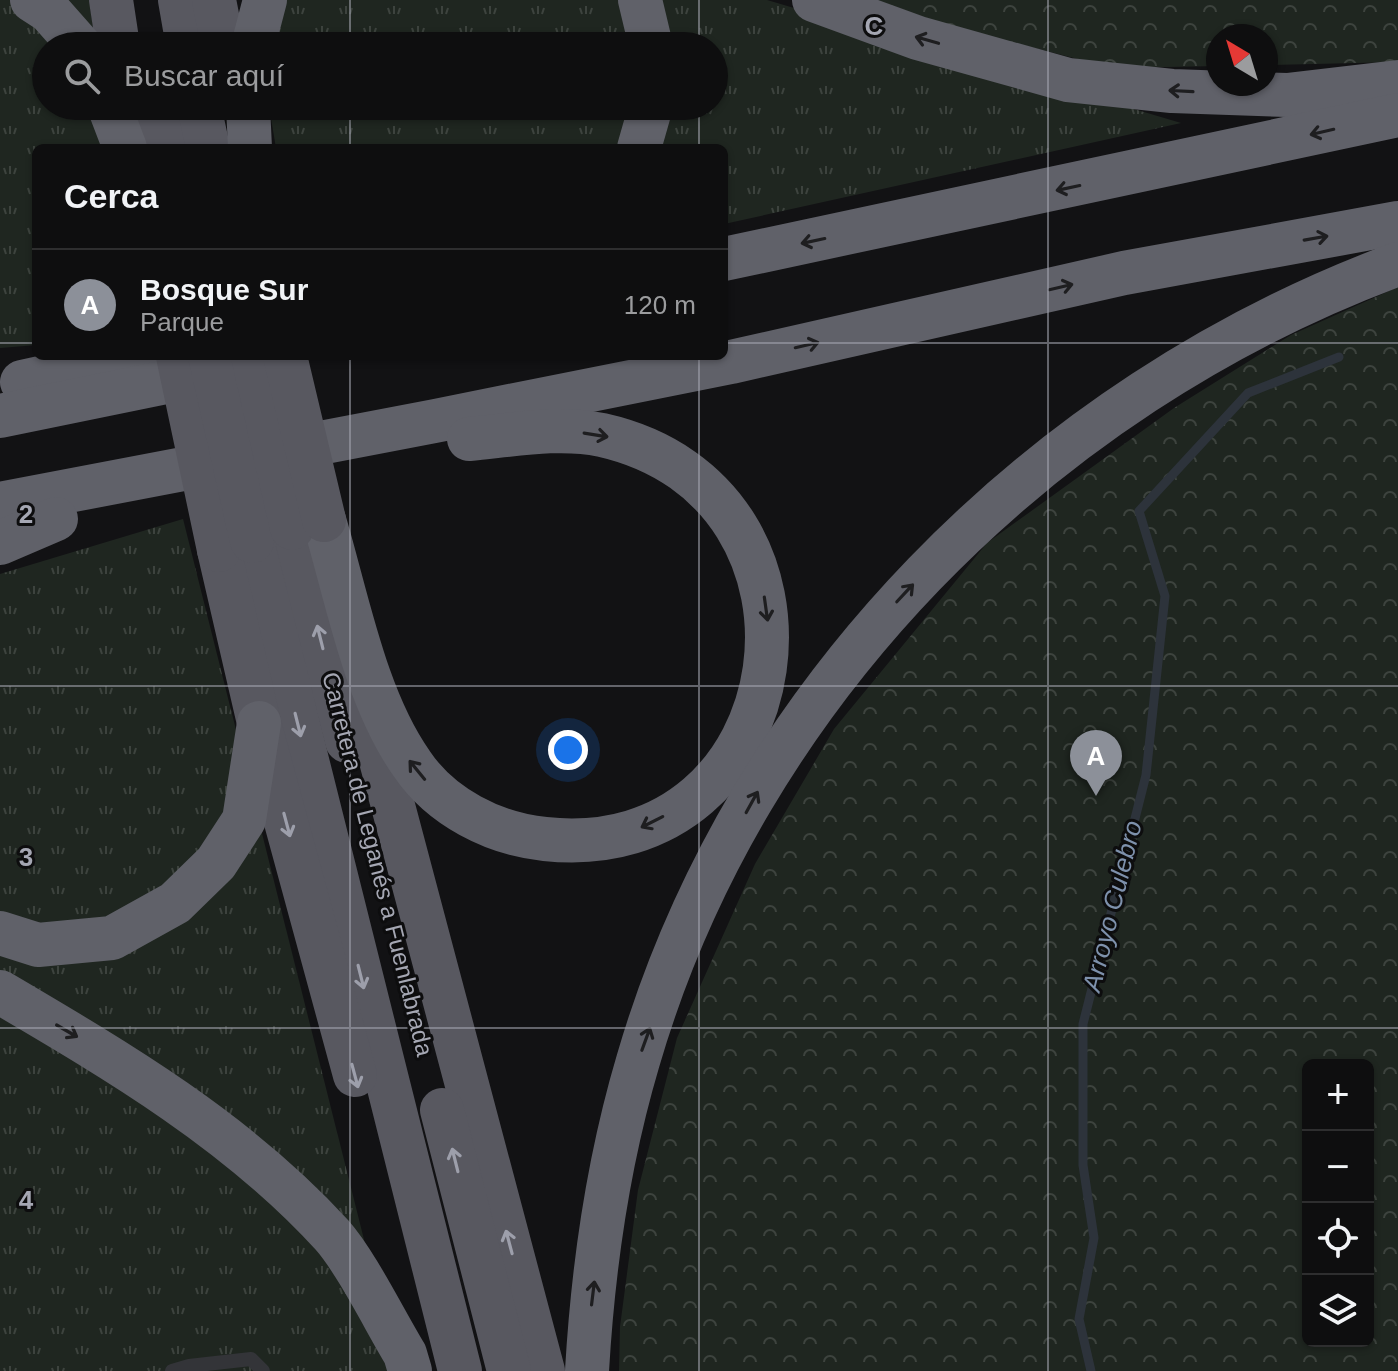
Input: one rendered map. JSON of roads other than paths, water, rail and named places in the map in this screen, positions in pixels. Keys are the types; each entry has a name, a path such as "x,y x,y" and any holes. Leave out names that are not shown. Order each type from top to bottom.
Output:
{"highway":[{"path":"32,0 49,11 68,32"},
{"path":"111,0 116,32"},
{"path":"140,0 145,32"},
{"path":"180,0 186,32"},
{"path":"214,0 220,32"},
{"path":"257,32 265,0"},
{"path":"640,0 648,32"},
{"path":"814,0 918,38 1068,80 1172,91 1287,95 1398,82"},
{"path":"728,258 1398,115"},
{"path":"114,120 123,144"},
{"path":"131,120 135,144"},
{"path":"160,120 164,144"},
{"path":"202,120 207,144"},
{"path":"238,120 242,144"},
{"path":"249,120 250,144"},
{"path":"640,144 647,120"},
{"path":"0,504 731,362 1124,273 1398,223"},
{"path":"587,1371 591,1304 603,1220 638,1059 670,972 721,857 774,762 827,689 882,618 930,566 1030,474 1093,426 1228,341 1349,282 1398,264"},
{"path":"0,388 119,360"},
{"path":"180,360 272,535 392,810 543,1371"},
{"name":"Carretera de Leganés a Fuenlabrada","path":"211,360 272,535 509,1371"},
{"name":"Carretera de Leganés a Fuenlabrada","path":"253,360 272,535 460,1371"},
{"path":"0,416 273,360"},
{"path":"0,933 38,945 112,938 175,903 216,863 244,820 259,723 285,360"},
{"path":"0,528 435,441 731,362"},
{"path":"0,370 82,367"},
{"path":"272,535 373,685 412,765 453,805 501,830 530,838 580,840 638,829 687,802 711,781 746,735 768,667 769,637 762,583 740,532 705,489 682,470 602,435 541,433 435,441"},
{"path":"0,543 56,519"},
{"path":"259,723 434,1371"},
{"path":"0,992 115,1059 238,1145 334,1237 405,1354 410,1371"}],"lane":[{"path":"172,1371 251,1359 263,1371"}],"waterway":[{"name":"Arroyo Culebro","path":"1091,1371 1079,1319 1094,1238 1083,1165 1083,1024 1146,775 1165,596 1139,511 1248,393 1339,357"}],"place":[{"name":"Bosque Sur","path":"1096,796"}]}
